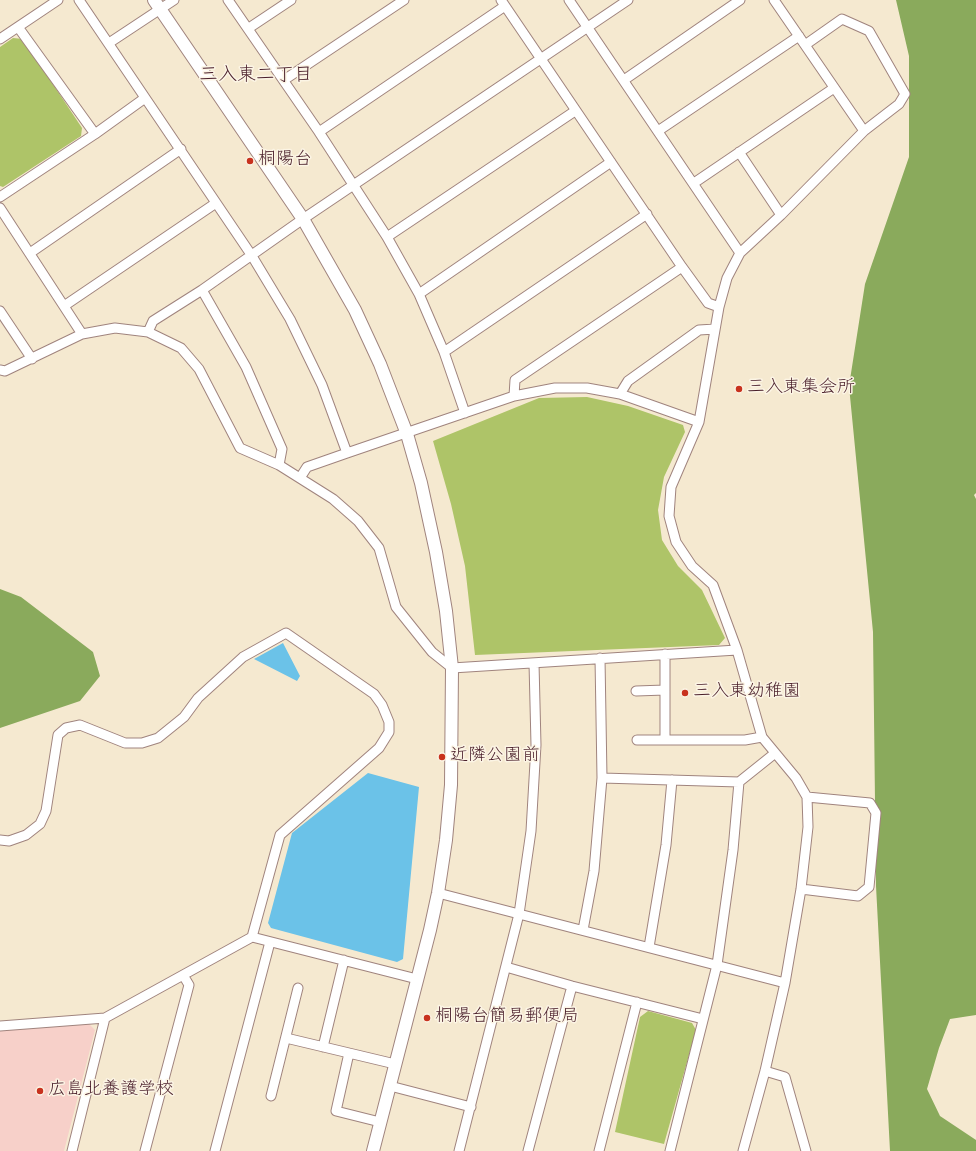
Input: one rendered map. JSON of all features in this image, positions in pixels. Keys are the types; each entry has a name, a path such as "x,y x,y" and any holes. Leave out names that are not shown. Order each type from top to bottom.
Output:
{"street":[{"path":"0,39 58,0"},
{"path":"79,0 252,256 290,319 322,385 347,453"},
{"path":"109,44 157,5 174,0"},
{"path":"228,0 319,132 387,237 418,294 444,352 465,414"},
{"path":"248,28 291,0"},
{"path":"284,80 404,0"},
{"path":"569,0 740,253"},
{"path":"148,332 153,321 202,290 303,219 628,0"},
{"path":"624,80 740,0"},
{"path":"774,0 864,131"},
{"path":"319,132 503,3 682,267 708,303 719,307"},
{"path":"157,5 303,219 355,310 380,364 407,434 421,484 436,552 446,611 452,668 451,784 446,840 438,893 390,1086 372,1151"},
{"path":"742,1151 765,1071 785,983 802,889 808,827 807,797 796,778 774,754 762,737 737,650 713,585 692,566 676,542 669,516 671,487 699,422 719,307 727,278 740,253 781,215 864,131 899,104 905,94 869,31 842,19 805,45"},
{"path":"18,27 94,134"},
{"path":"658,131 800,36"},
{"path":"694,183 834,88"},
{"path":"0,197 145,98"},
{"path":"387,237 575,110"},
{"path":"30,253 181,149"},
{"path":"739,152 781,215"},
{"path":"418,294 611,162"},
{"path":"64,306 216,203"},
{"path":"0,208 82,334"},
{"path":"444,352 647,214"},
{"path":"514,396 515,380 682,267"},
{"path":"202,290 246,367 282,449 279,465"},
{"path":"0,311 32,359"},
{"path":"0,370 5,371 82,334 115,328 148,332 181,348 199,369 240,448 279,465 333,499 358,521 379,548 396,607 432,652 452,668 737,650"},
{"path":"620,394 628,381 700,330 715,329"},
{"path":"300,478 307,467 407,434 514,396 555,388 588,388 620,394 699,422"},
{"path":"0,840 9,841 26,835 40,824 46,811 58,735 66,728 80,725 125,743 142,743 158,738 184,717 198,698 242,657 286,633 374,694 382,705 387,716 389,722 389,732 379,748 280,835 252,937"},
{"path":"665,654 665,740"},
{"path":"583,930 594,871 602,778 600,658"},
{"path":"459,1151 519,914 531,832 536,745 534,663"},
{"path":"636,691 665,690"},
{"path":"637,740 745,740 762,737"},
{"path":"602,778 739,782 774,754"},
{"path":"649,947 666,845 672,780"},
{"path":"670,1151 716,965 733,850 739,782"},
{"path":"802,889 858,896 870,887 876,813 870,803 807,797"},
{"path":"438,893 785,983"},
{"path":"0,1026 105,1018 252,937 417,979"},
{"path":"215,1151 270,942"},
{"path":"323,1047 344,960"},
{"path":"506,967 572,986 703,1019"},
{"path":"145,1151 189,985 183,975"},
{"path":"528,1151 572,986"},
{"path":"271,1096 298,988"},
{"path":"598,1151 637,1002"},
{"path":"72,1151 105,1018"},
{"path":"286,1038 395,1064"},
{"path":"349,1053 336,1111 380,1122"},
{"path":"765,1071 785,1077 806,1151"},
{"path":"390,1086 471,1107"}],"shaded area":[{"name":"広島北養護学校","path":"89,1024 95,1030 64,1151 0,1151 0,1031"}],"green space":[{"path":"896,0 976,0 976,493 974,495 976,499 976,1015 950,1019 939,1048 927,1089 940,1116 976,1140 976,1151 890,1151 876,886 873,632 849,386 865,284 909,157 909,56"},
{"path":"13,38 23,39 82,128 81,136 3,187 0,186 0,47"},
{"path":"587,397 628,406 683,425 685,432 664,477 658,510 662,540 678,566 702,590 725,638 719,645 475,655 465,566 451,504 433,441 539,398"},
{"path":"0,589 21,597 93,652 100,676 80,701 0,728"},
{"path":"648,1011 692,1023 696,1030 664,1144 615,1132 640,1017"}],"water":[{"path":"283,643 300,676 297,681 254,659"},
{"path":"368,773 419,787 403,959 397,962 271,928 268,923 292,833"}],"place":[{"name":"桐陽台","path":"250,161"},
{"name":"三入東集会所","path":"739,389"},
{"name":"三入東幼稚園","path":"685,693"},
{"name":"近隣公園前","path":"442,757"},
{"name":"桐陽台簡易郵便局","path":"427,1018"},
{"name":"広島北養護学校","path":"40,1091"}],"district":[{"name":"三入東二丁目","path":"256,77"}]}
